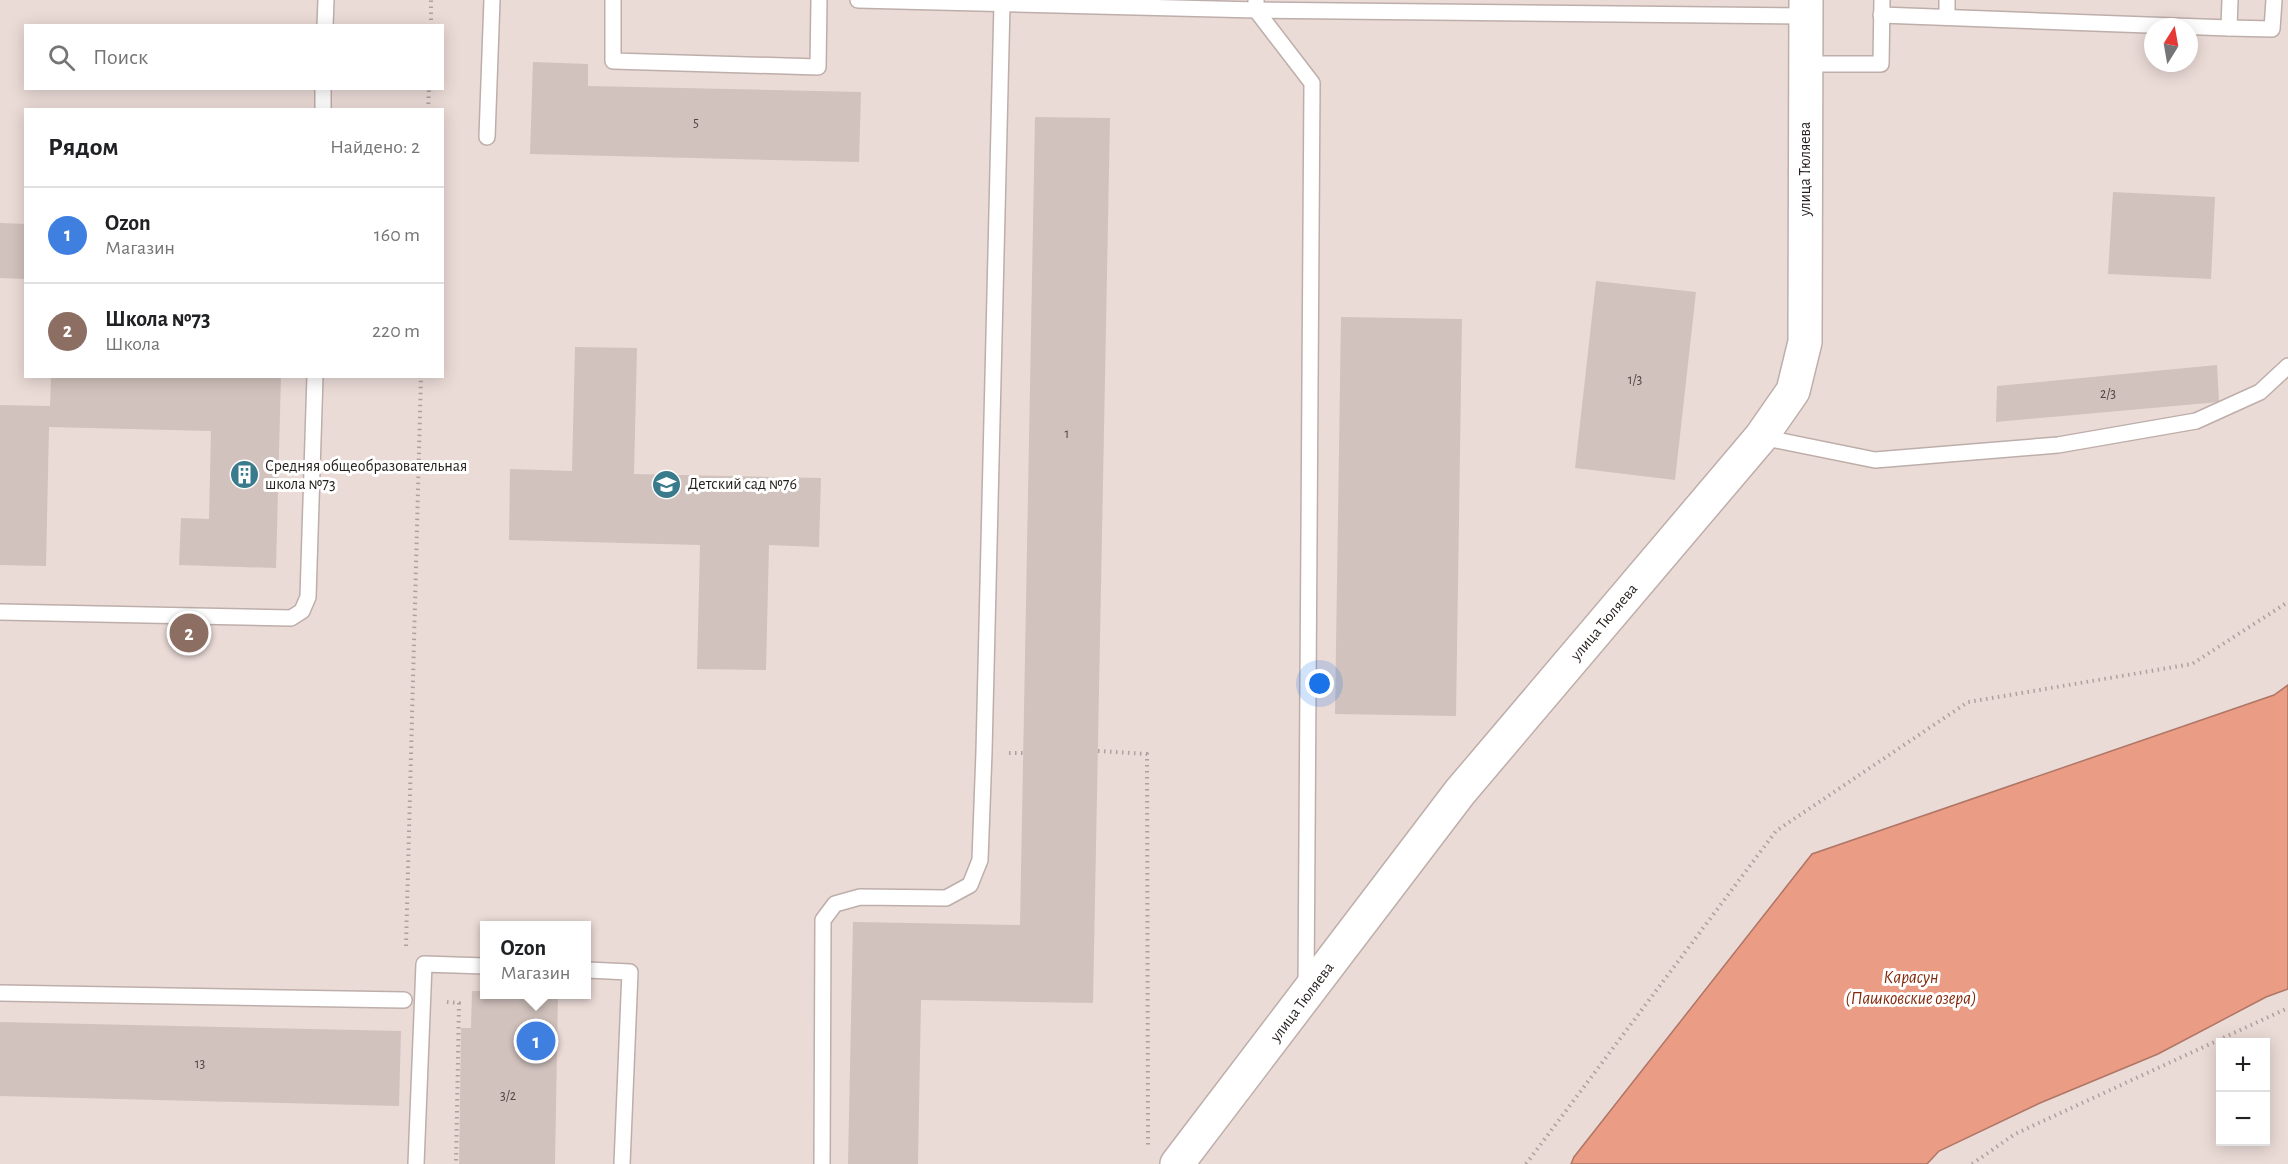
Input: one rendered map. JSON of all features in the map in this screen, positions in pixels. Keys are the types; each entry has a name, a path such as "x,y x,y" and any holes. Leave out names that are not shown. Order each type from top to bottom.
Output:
{"street":[{"name":"улица Тюляева","path":"1162,1158 1306,997 1460,792 1761,437 1793,391 1805,342 1806,8"}],"lane":[{"path":"325,24 326,0"},
{"path":"487,137 492,0"},
{"path":"613,0 613,61 818,67 819,0"},
{"path":"858,0 1002,4 1806,8"},
{"path":"1947,0 1947,17"},
{"path":"2229,28 2230,0"},
{"path":"1806,64 1881,64 1881,8 1947,17 2272,29 2274,0"},
{"path":"822,1164 823,920 836,904 860,897 946,898 970,885 980,860 1002,4"},
{"path":"1256,5 1312,83 1306,997"},
{"path":"323,90 323,108"},
{"path":"1761,437 1875,460 2058,445 2196,421 2260,392 2288,366"},
{"path":"0,612 291,618 302,611 308,597 315,378"},
{"path":"416,1164 424,964 480,966"},
{"path":"591,970 630,972 622,1164"},
{"path":"0,993 404,1000"}],"path":[{"path":"431,0 431,24"},
{"path":"428,108 429,90"},
{"path":"404,1000 421,378"},
{"path":"1526,1164 1776,831 1968,702 2192,664 2288,602"},
{"path":"1098,751 1147,754 1162,1158"},
{"path":"423,1001 459,1002 456,1164"},
{"path":"1972,1164 2015,1134 2288,1008"}],"water":[{"name":"Карасун (Пашковские озера)","path":"2288,685 2288,989 2266,997 2158,1054 2040,1103 1939,1151 1927,1164 1571,1164 1574,1157 1812,854 2274,695"}],"building":[{"path":"533,62 588,64 588,86 861,92 859,162 530,154"},
{"path":"1035,117 1110,118 1093,1003 921,1000 918,1164 848,1164 853,922 1020,925"},
{"path":"2113,192 2215,197 2211,279 2108,274"},
{"path":"0,223 24,224 24,279 0,278"},
{"path":"1596,281 1696,292 1675,480 1575,468"},
{"path":"1341,317 1462,319 1456,716 1335,714"},
{"name":"Детский сад №76","path":"575,347 637,348 634,474 821,478 819,547 769,545 766,670 697,669 700,545 509,540 510,469 572,471"},
{"path":"2217,365 2219,402 1996,422 1997,386"},
{"name":"Средняя общеобразовательная школа №73","path":"51,378 281,378 276,568 179,565 181,518 209,519 211,431 49,427 46,566 0,565 0,405 50,406"},
{"path":"472,991 480,991 480,999 558,999 555,1164 459,1164 461,1028 471,1028"},
{"path":"0,1022 401,1031 399,1106 0,1096"}],"place":[{"name":"Средняя общеобразовательная школа №73","path":"244,475"},
{"name":"Детский сад №76","path":"667,484"},
{"name":"Школа №73","path":"189,633"},
{"name":"Ozon","path":"536,1041"}]}
